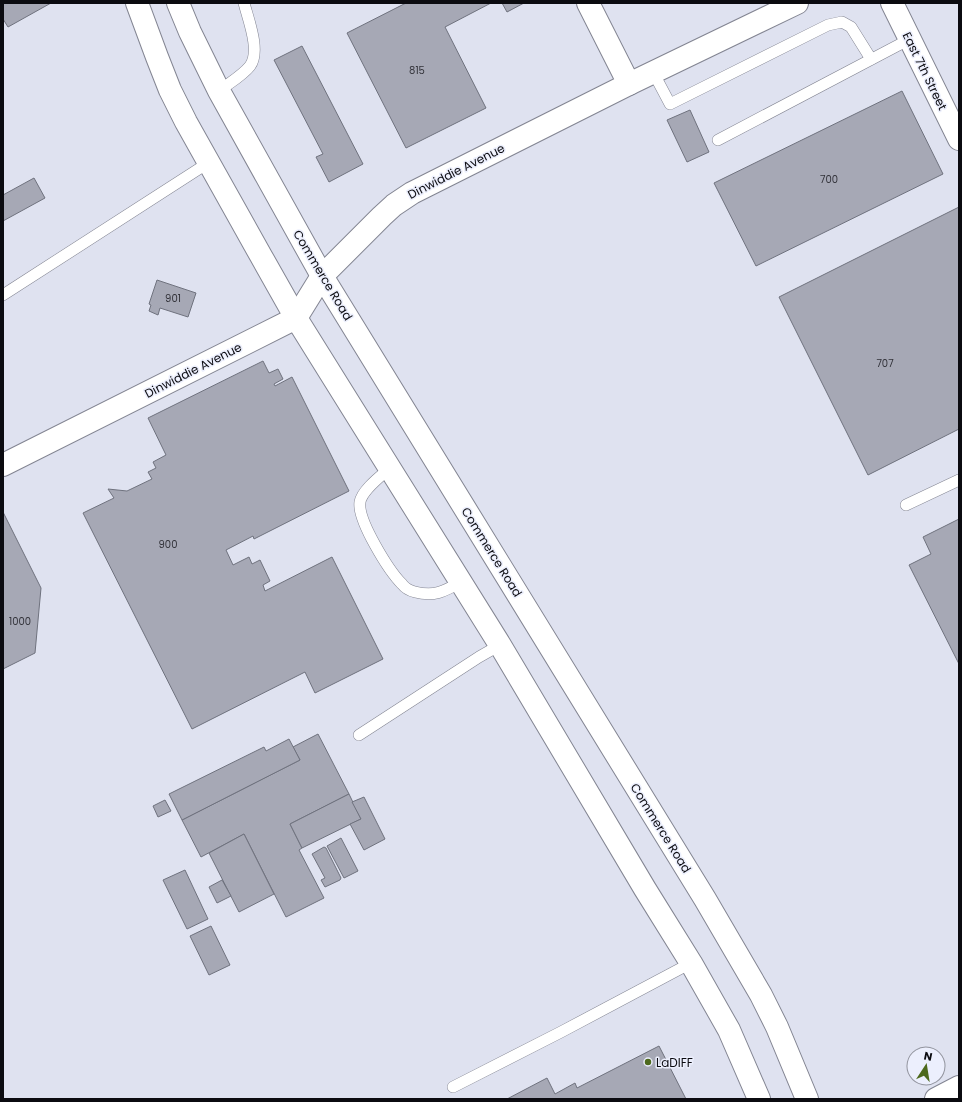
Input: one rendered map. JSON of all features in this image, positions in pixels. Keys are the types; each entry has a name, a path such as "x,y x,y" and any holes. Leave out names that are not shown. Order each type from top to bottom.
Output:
{"main road":[{"path":"137,3 170,90 208,163 296,318 500,645 645,889 691,963 729,1030 759,1099"},
{"path":"588,3 629,84"},
{"name":"Dinwiddie Avenue","path":"3,465 296,318 322,276 382,216 394,205 412,193 653,72 797,3"},
{"name":"East 7th Street","path":"892,3 959,139"},
{"name":"Commerce Road","path":"180,4 190,32 218,91 322,276 725,932 774,1021 807,1099"},
{"path":"936,1099 959,1087"}],"lane":[{"path":"218,91 242,74 251,64 254,53 254,40 244,3"},
{"path":"653,72 670,104 828,25 842,22 851,27 871,60"},
{"path":"718,140 910,39"},
{"path":"3,295 208,163"},
{"path":"390,468 371,485 360,501 361,514 372,542 403,585 414,592 436,594 461,582"},
{"path":"906,505 959,480"},
{"path":"359,735 500,645"},
{"path":"453,1087 691,963"}],"building":[{"path":"3,3 51,3 8,27 3,19"},
{"path":"406,3 491,3 445,27 486,108 406,148 347,33"},
{"path":"502,3 524,3 507,12"},
{"path":"302,46 363,164 329,182 316,157 323,154 274,60"},
{"path":"902,91 943,174 756,266 714,183"},
{"path":"690,110 709,152 687,162 667,120"},
{"path":"34,178 45,198 3,221 3,195"},
{"path":"959,207 959,429 868,475 779,297"},
{"path":"157,280 196,293 188,317 160,308 158,315 149,311 151,305 149,304"},
{"path":"263,361 269,373 278,369 283,379 274,384 275,386 292,377 349,491 254,539 253,536 226,550 233,565 249,557 252,564 260,560 270,581 263,585 265,591 332,557 383,659 315,693 305,672 192,729 83,513 114,498 108,489 127,491 152,479 148,472 156,468 153,462 166,455 148,418"},
{"path":"3,512 41,588 35,653 3,669"},
{"path":"959,519 959,664 909,565 931,554 923,537"},
{"path":"318,734 349,794 290,824 302,848 299,850 324,898 286,917 244,834 201,857 182,820 300,760 293,747"},
{"path":"289,739 300,760 182,820 169,794 264,747 266,751"},
{"path":"349,794 361,819 302,848 290,824"},
{"path":"364,797 385,839 364,850 350,824 361,819 352,802"},
{"path":"165,800 171,811 158,817 153,806"},
{"path":"244,834 274,894 239,912 209,853"},
{"path":"341,838 358,871 344,878 327,846"},
{"path":"324,847 326,848 341,878 340,880 325,887 321,880 325,878 312,854"},
{"path":"185,870 208,919 187,929 163,880"},
{"path":"222,880 231,896 217,903 209,887"},
{"path":"211,926 230,965 209,975 190,936"},
{"name":"LaDIFF","path":"659,1046 686,1099 507,1099 547,1078 555,1094 575,1083 577,1088"}],"place":[{"name":"LaDIFF","path":"648,1062"}]}
